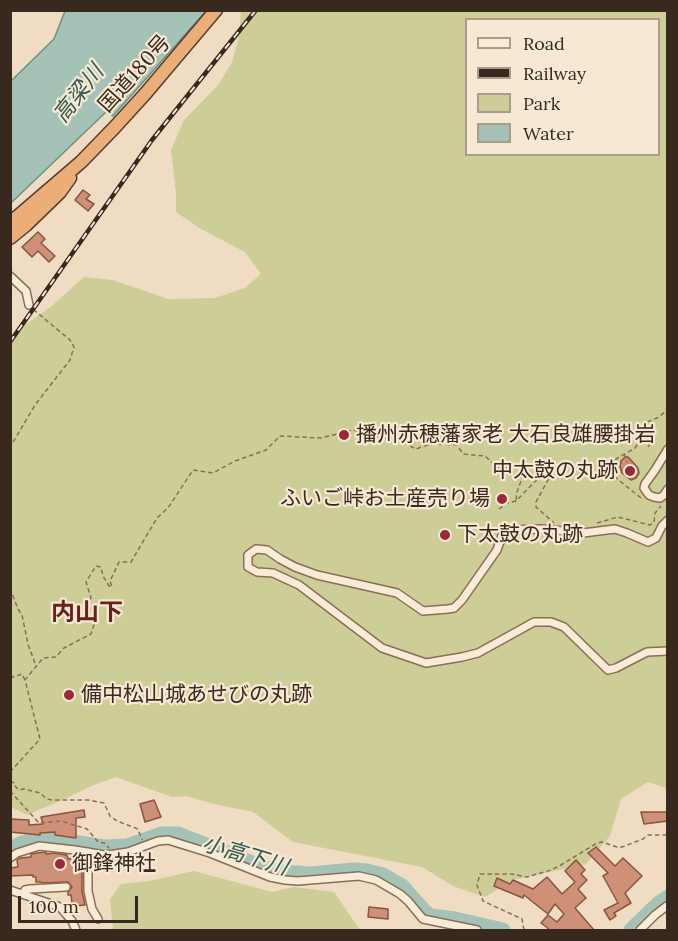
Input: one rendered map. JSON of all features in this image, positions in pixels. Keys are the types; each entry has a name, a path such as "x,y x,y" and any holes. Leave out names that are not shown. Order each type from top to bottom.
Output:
{"highway":[{"name":"国道180号","path":"10,223 81,162 145,94 216,10"},
{"name":"国道180号","path":"10,238 60,192 81,162"}],"street":[{"path":"11,277 26,291 29,305"},
{"path":"668,449 644,488 649,495 660,498 668,489"},
{"path":"668,520 656,538 648,542 615,530 583,533 543,529 508,530 462,600 454,608 448,609 423,610 397,593 317,575 295,567 267,550 256,549 248,555 249,567 257,572 273,573 299,585 382,648 426,663 478,652 534,622 551,622 564,627 608,670 647,652 668,651"},
{"path":"10,858 17,853 39,846 104,855 129,852 158,841 168,840 270,877 285,880 308,881 359,876 376,880 400,894 423,919 477,930"},
{"path":"88,852 88,891 92,909 98,919"},
{"path":"23,894 30,889 66,887"},
{"path":"10,890 60,908 72,921 76,930"},
{"path":"640,930 668,905"}],"path":[{"path":"10,449 35,405 70,360 75,347 29,305"},
{"path":"641,497 615,477 612,464 624,453 635,448 647,422 668,410"},
{"path":"25,680 44,658 56,657 64,648 91,634 97,615 85,605 91,598 86,582 96,566 101,567 103,576 112,587 110,581 119,562 131,562 157,518 168,508 193,470 213,473 235,461 266,450 280,436 321,438 353,430 388,439 393,437 416,449 430,444 457,446 463,454 485,456 498,468 526,467 516,501"},
{"path":"644,430 651,438 648,447"},
{"path":"624,453 627,463"},
{"path":"499,509 507,503 516,501 553,463 555,467 536,502 536,507 555,524"},
{"path":"597,523 618,517 651,525 654,522 655,513 662,506 660,505"},
{"path":"10,588 22,615 36,667"},
{"path":"10,678 22,674 25,680 40,739 10,772"},
{"path":"10,696 10,711"},
{"path":"10,781 19,790 40,793 47,799 88,800 104,804 117,821 138,829 143,844"},
{"path":"10,791 39,823 61,821 87,829 98,842 104,843"},
{"path":"524,930 522,920 483,901 477,885 480,874 513,874 527,878 561,866 597,843 622,847 648,835 668,835"}],"green space":[{"path":"243,11 667,11 667,788 648,782 621,799 610,836 586,864 513,880 485,897 453,886 422,867 293,842 253,812 187,796 172,797 116,777 27,815 11,807 10,337 53,305 84,277 113,280 168,299 215,298 245,288 261,274 245,252 201,229 176,212 171,150 184,120 219,84 232,62 239,37 241,12"},
{"path":"194,871 272,892 294,887 334,892 360,930 113,930 110,899 121,884 149,881"}],"water":[{"name":"高梁川","path":"65,11 206,11 113,116 106,112 11,203 11,81 54,39"}],"building":[{"path":"83,190 90,195 86,199 94,204 88,211 75,200"},
{"path":"38,232 45,239 41,243 55,256 49,262 38,251 32,257 22,247"},
{"name":"中太鼓の丸跡","path":"625,457 628,457 638,468 639,473 631,480 622,473 620,466"},
{"path":"154,800 161,817 145,822 140,804"},
{"path":"84,810 85,817 76,818 76,838 55,835 55,832 40,833 40,835 10,832 11,819 29,820 29,825 43,824 41,817"},
{"path":"641,812 668,812 668,821 644,824"},
{"path":"596,847 615,866 623,858 642,876 625,893 631,903 614,913 616,916 610,920 604,910 618,903 603,876 608,873 588,853"},
{"path":"46,852 46,854 67,855 68,859 82,857 82,891 85,905 74,906 71,895 68,895 72,887 68,882 42,883 36,882 36,877 33,875 10,876 10,868 18,867 17,860 20,858"},
{"path":"141,856 144,865 129,868 128,866 94,868 94,859 105,861"},
{"path":"576,860 585,870 581,874 587,880 578,889 586,898 575,908 594,930 550,930 541,923 548,915 557,922 564,914 555,904 548,914 524,895 523,898 494,886 497,878 510,884 513,880 533,889 547,877 562,894 575,882 565,871"},
{"path":"369,907 388,909 388,919 368,917"}],"waterway":[{"name":"小高下川","path":"10,849 39,839 104,847 127,846 161,834 178,834 262,867 282,872 310,874 354,870 383,875 402,886 431,916 503,930"},
{"name":"小高下川","path":"631,930 668,897"}],"railway":[{"path":"10,342 152,140 256,10"}],"place":[{"name":"播州赤穂藩家老 大石良雄腰掛岩","path":"344,435"},
{"name":"中太鼓の丸跡","path":"630,471"},
{"name":"ふいご峠お土産売り場","path":"502,499"},
{"name":"下太鼓の丸跡","path":"445,535"},
{"name":"備中松山城あせびの丸跡","path":"69,695"},
{"name":"御鋒神社","path":"60,864"}],"district":[{"name":"内山下","path":"87,613"}]}
